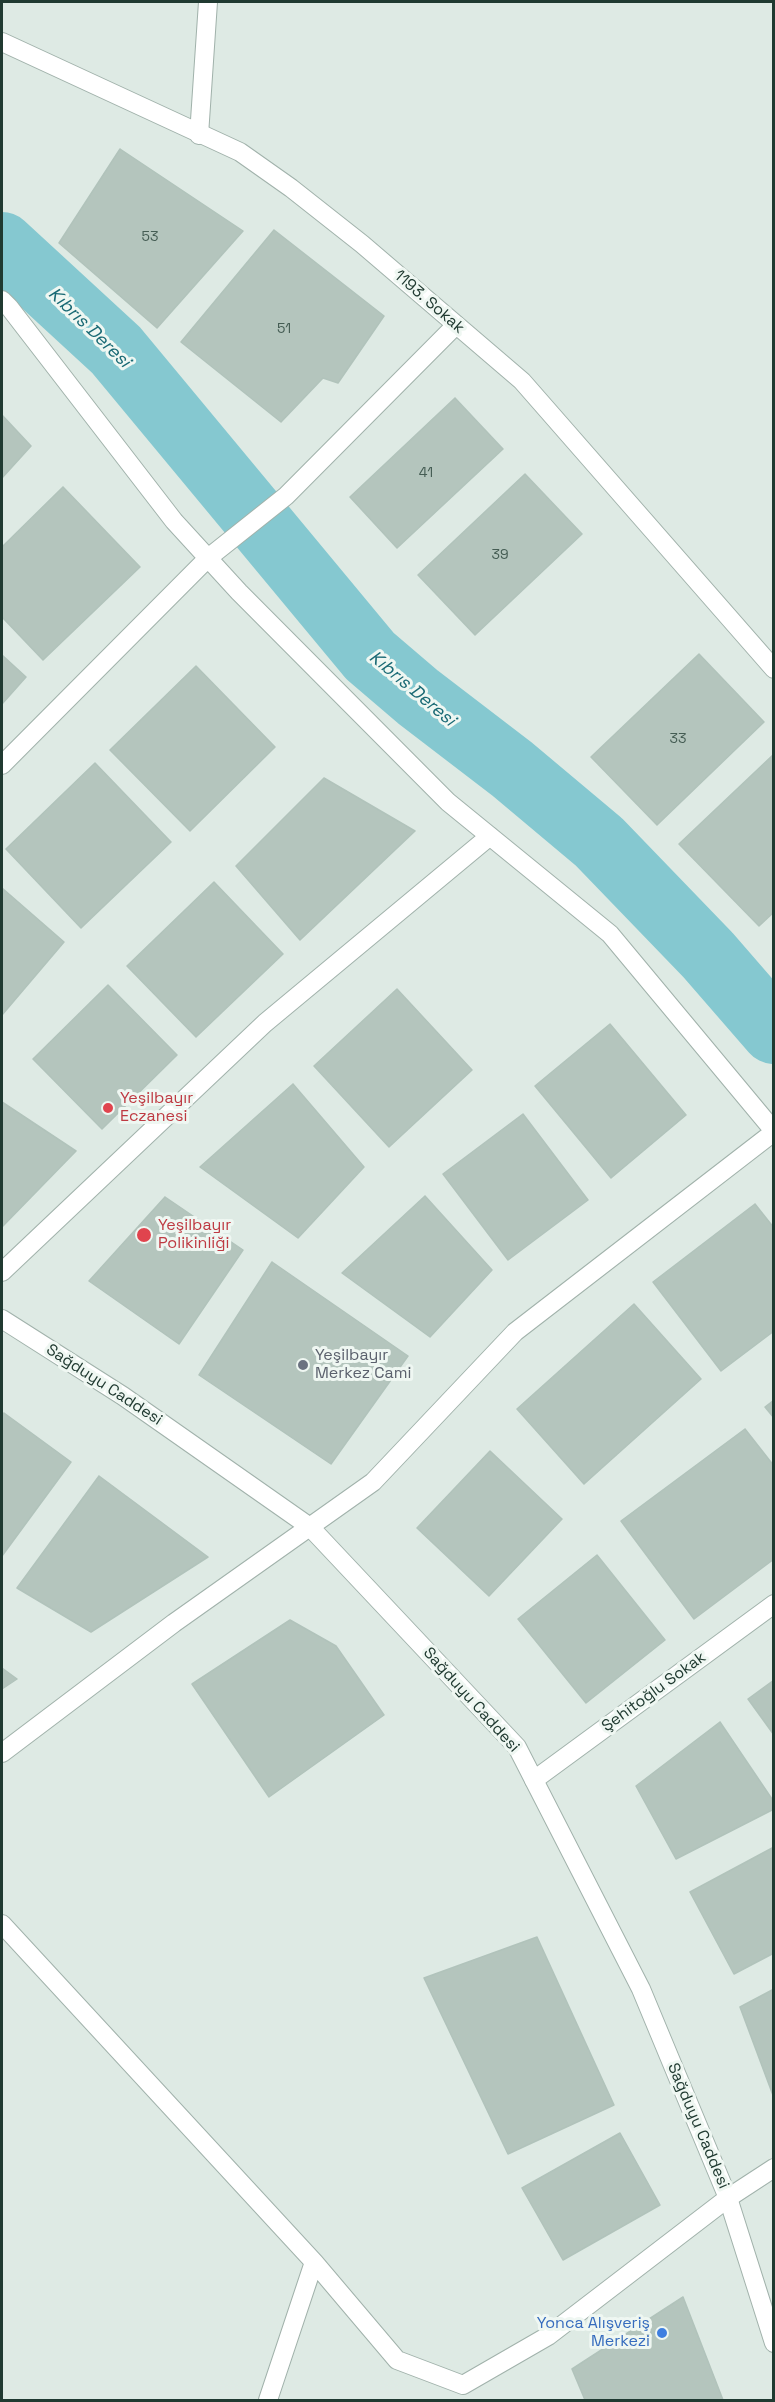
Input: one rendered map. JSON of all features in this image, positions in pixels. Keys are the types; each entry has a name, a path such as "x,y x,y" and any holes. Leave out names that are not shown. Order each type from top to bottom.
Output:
{"street":[{"path":"199,135 208,2"},
{"name":"1193. Sokak","path":"2,42 240,152 291,188 362,244 522,381 774,669"},
{"path":"2,300 174,520 211,555 239,592 448,802 610,934 774,1132 515,1332 373,1482 174,1623 2,1753"},
{"path":"2,765 211,555 286,496 456,325"},
{"path":"2,1272 265,1023 490,836"},
{"name":"Sağduyu Caddesi","path":"2,1319 123,1396 310,1527 517,1747 641,1989 728,2198 774,2343"},
{"name":"Şehitoğlu Sokak","path":"534,1780 774,1604"},
{"path":"2,1924 314,2262 397,2360 463,2385 548,2336 728,2198 774,2168"},
{"path":"268,2400 314,2262"}],"building":[{"path":"120,149 243,231 157,328 59,243"},
{"path":"274,230 384,316 338,383 323,378 281,422 181,342"},
{"path":"455,398 503,449 397,548 350,497"},
{"path":"2,415 31,446 2,478"},
{"path":"525,474 582,534 475,635 418,575"},
{"path":"63,487 140,567 43,660 2,617 2,547"},
{"path":"699,654 764,722 657,825 591,757"},
{"path":"2,655 26,677 2,704"},
{"path":"196,666 275,747 190,831 110,750"},
{"path":"774,754 774,912 759,926 679,844"},
{"path":"95,763 171,842 81,928 6,849"},
{"path":"324,778 415,831 300,940 236,866"},
{"path":"214,882 283,954 196,1037 127,966"},
{"path":"2,888 64,942 2,1015"},
{"path":"108,985 177,1055 102,1129 33,1059"},
{"path":"397,989 472,1070 389,1147 314,1066"},
{"path":"610,1024 686,1115 611,1178 535,1086"},
{"path":"293,1084 364,1167 298,1238 200,1167"},
{"path":"2,1102 76,1151 2,1227"},
{"path":"523,1114 588,1200 508,1260 443,1174"},
{"path":"425,1196 492,1270 430,1337 342,1273"},
{"path":"165,1197 243,1250 179,1344 89,1281"},
{"path":"755,1204 774,1228 774,1331 721,1371 653,1282"},
{"name":"Yeşilbayır Merkez Cami","path":"272,1262 408,1356 331,1464 199,1375"},
{"path":"634,1304 701,1379 584,1484 517,1409"},
{"path":"774,1400 774,1418 765,1407"},
{"path":"4,1413 71,1462 2,1556 2,1416"},
{"path":"745,1429 774,1466 774,1559 694,1619 621,1521"},
{"path":"490,1451 562,1519 489,1596 417,1528"},
{"path":"99,1476 208,1557 91,1632 17,1588"},
{"path":"597,1555 665,1640 586,1703 518,1619"},
{"path":"290,1620 336,1646 384,1715 269,1797 192,1684"},
{"path":"2,1668 17,1679 2,1689"},
{"path":"774,1680 774,1735 748,1699"},
{"path":"720,1722 774,1802 774,1809 676,1859 636,1786"},
{"path":"774,1847 774,1953 734,1974 690,1892"},
{"path":"537,1937 614,2105 508,2154 424,1978"},
{"path":"774,1989 774,2098 740,2007"},
{"path":"620,2133 660,2205 563,2260 522,2188"},
{"name":"Yonca Alışveriş Merkezi","path":"683,2297 723,2400 585,2400 572,2369"}],"waterway":[{"name":"Kıbrıs Deresi","path":"2,245 116,350 370,656 418,697 512,769 599,842 708,955 774,1031"}],"place":[{"name":"Yeşilbayır Eczanesi","path":"108,1108"},
{"name":"Yeşilbayır Polikinliği","path":"144,1235"},
{"name":"Yeşilbayır Merkez Cami","path":"303,1365"},
{"name":"Yonca Alışveriş Merkezi","path":"662,2333"}]}
